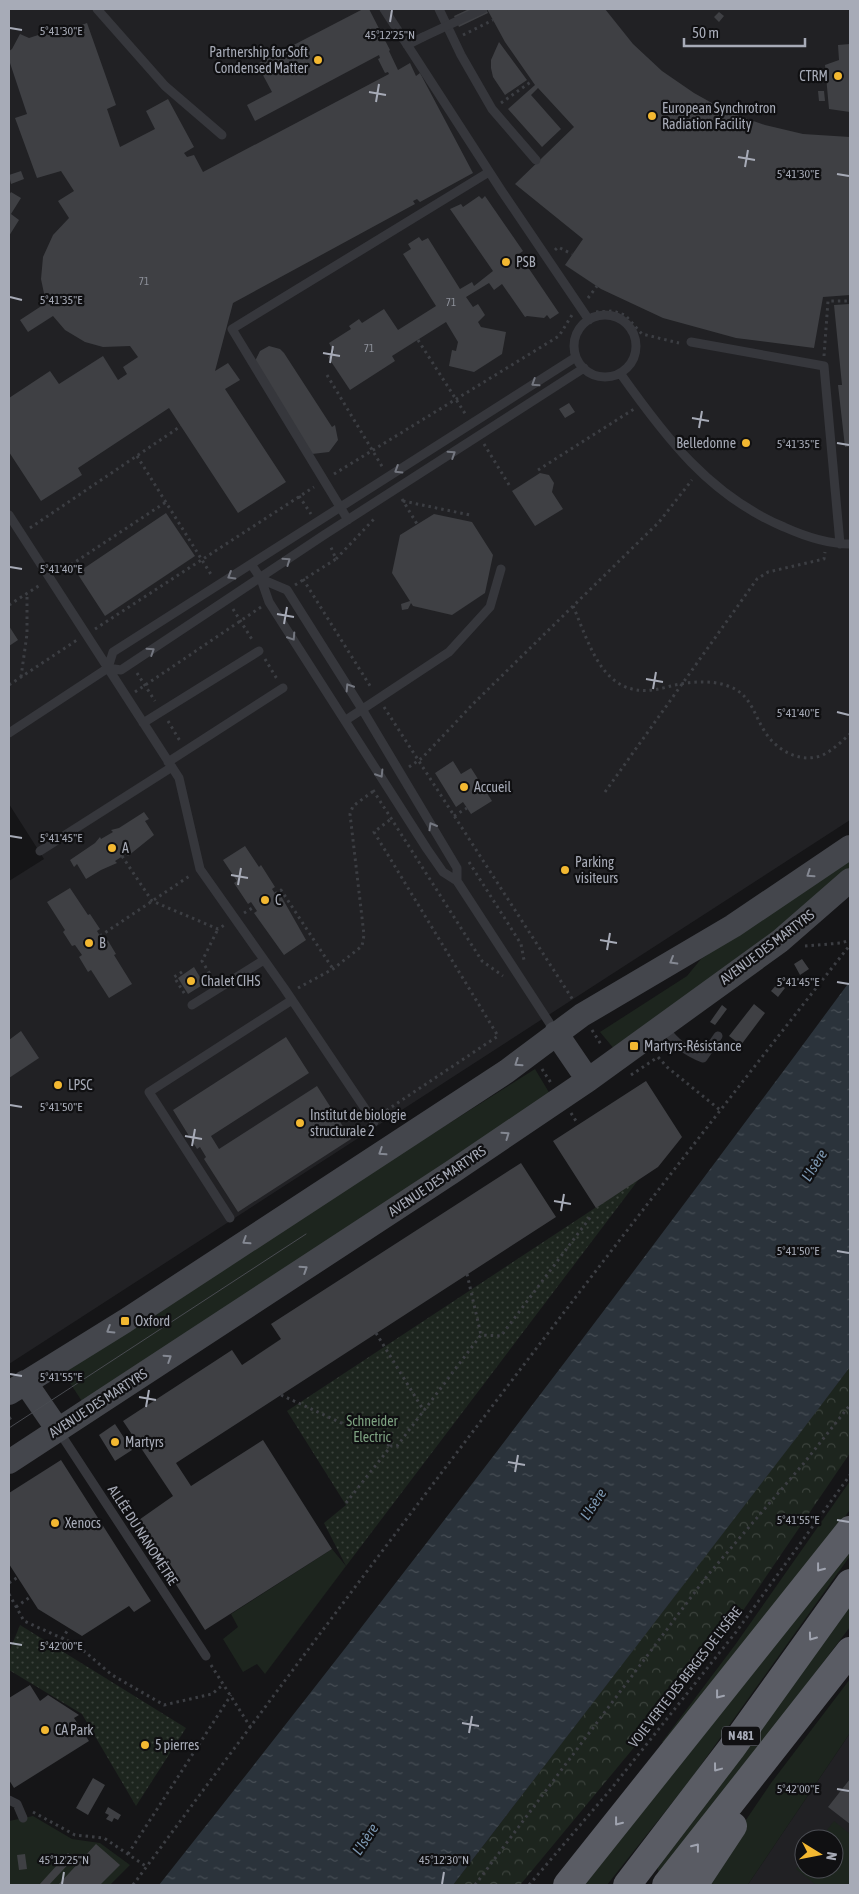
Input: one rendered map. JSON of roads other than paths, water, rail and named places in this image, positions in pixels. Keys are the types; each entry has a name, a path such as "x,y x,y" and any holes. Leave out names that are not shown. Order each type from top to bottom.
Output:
{"highway":[{"path":"567,1885 850,1530"},
{"name":"N 481","path":"627,1885 731,1749 850,1583"},
{"name":"N 481","path":"666,1885 850,1651"},
{"path":"694,1885 762,1782 850,1666"}],"main road":[{"path":"58,1430 17,1388 125,1321 533,1054 556,1033 582,1015 733,926 850,847"},
{"name":"AVENUE DES MARTYRS","path":"9,1462 452,1172 588,1080 780,942 850,880"},
{"path":"556,1033 588,1080"}],"lane":[{"path":"97,9 165,86 222,134"},
{"path":"384,9 489,172 581,308 590,317"},
{"path":"439,9 453,40 492,109 536,160"},
{"path":"407,45 483,9"},
{"path":"348,520 322,482 232,329 489,172"},
{"path":"604,315 614,317 625,322 632,331 636,350 631,363 620,373 605,377 593,375 584,368 576,357 575,343 579,331 590,317 604,315"},
{"path":"691,342 824,366 840,544"},
{"path":"9,733 108,668 113,652 576,357"},
{"path":"108,668 121,670 348,520 584,368"},
{"path":"620,373 685,458 730,497 760,517 799,534 840,544 850,544"},
{"path":"9,514 179,778 200,869 373,1120"},
{"path":"251,564 261,579 269,602 443,872 457,881 556,1033"},
{"path":"346,720 449,652 490,607 501,569"},
{"path":"261,579 286,590 362,708 400,772 456,868 457,881"},
{"path":"143,723 259,651"},
{"path":"40,851 283,688"},
{"path":"192,1005 264,960"},
{"path":"230,1218 149,1092 290,997"},
{"path":"662,1026 675,1042 688,1052 703,1058 718,1036"},
{"name":"ALLÉE DU NANOMÈTRE","path":"58,1430 206,1656"},
{"path":"13,1802 22,1818"}],"water":[{"name":"L'Isère","path":"850,981 850,1367 797,1437 453,1885 159,1885 509,1436"}],"tram line":[{"path":"9,1428 306,1234"}],"place":[{"name":"Partnership for Soft Condensed Matter","path":"318,60"},
{"name":"CTRM","path":"838,76"},
{"name":"European Synchrotron Radiation Facility","path":"652,116"},
{"name":"PSB","path":"506,262"},
{"name":"Belledonne","path":"746,443"},
{"name":"Accueil","path":"464,787"},
{"name":"A","path":"112,848"},
{"name":"Parking visiteurs","path":"565,870"},
{"name":"C","path":"265,900"},
{"name":"B","path":"89,943"},
{"name":"Chalet CIHS","path":"191,981"},
{"name":"Martyrs-Résistance","path":"634,1046"},
{"name":"LPSC","path":"58,1085"},
{"name":"Institut de biologie structurale 2","path":"300,1123"},
{"name":"Oxford","path":"125,1321"},
{"name":"Martyrs","path":"115,1442"},
{"name":"Xenocs","path":"55,1523"},
{"name":"CA Park","path":"45,1730"},
{"name":"5 pierres","path":"145,1745"}],"park label":[{"name":"Schneider Electric","path":"372,1429"}]}
